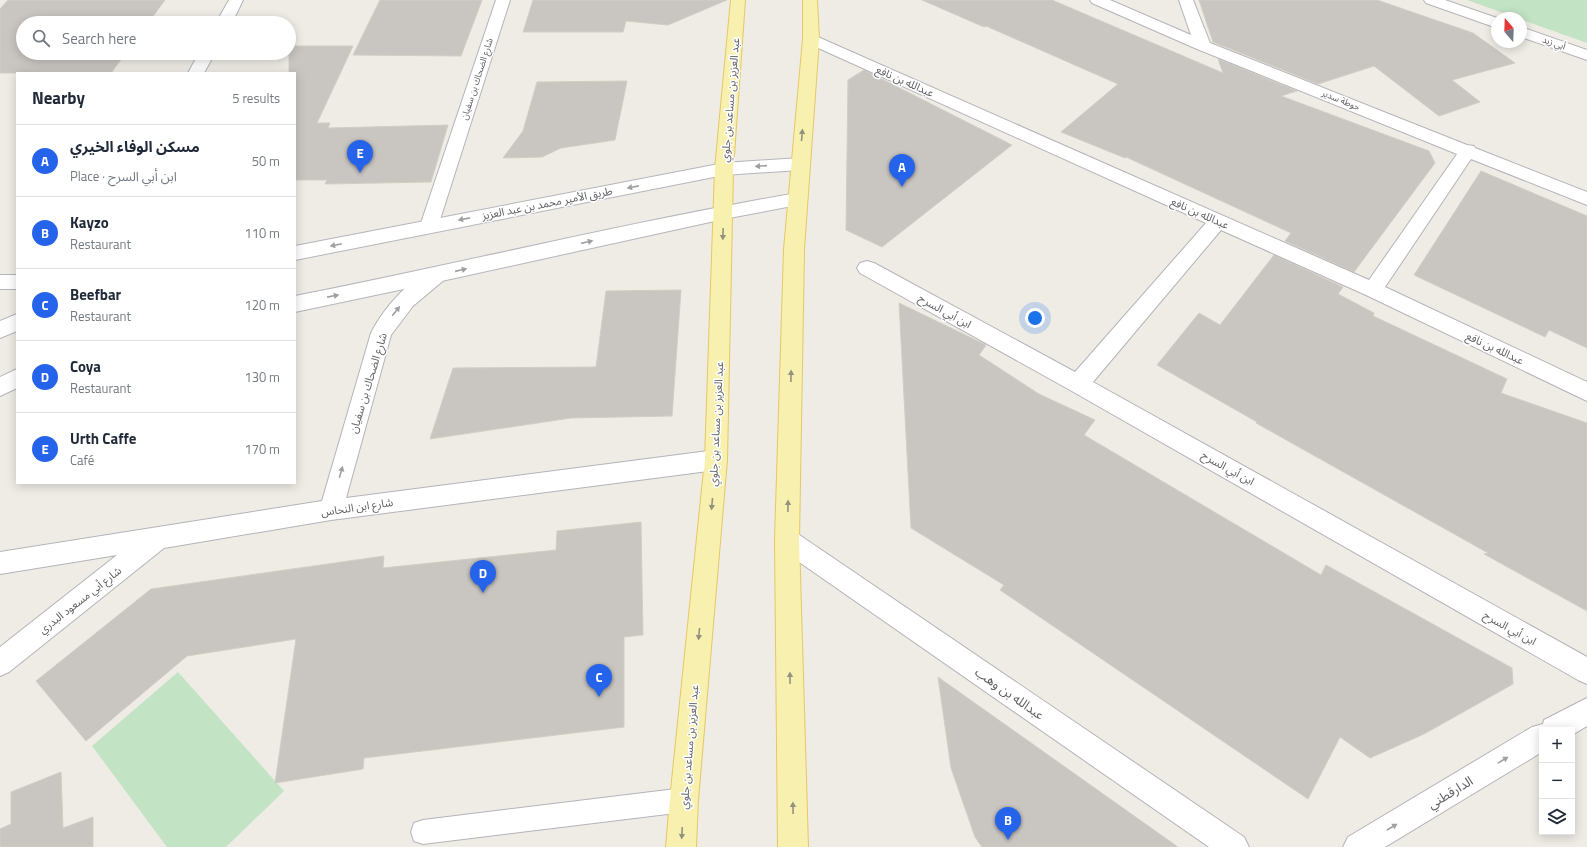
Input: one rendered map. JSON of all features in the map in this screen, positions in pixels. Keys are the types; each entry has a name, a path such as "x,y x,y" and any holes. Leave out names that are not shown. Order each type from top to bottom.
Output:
{"main road":[{"name":"عبد العزيز بن مساعد بن جلوي","path":"681,847 684,800 716,460 724,169 738,0"},
{"path":"793,847 787,540 794,249 811,39 810,0"}],"street":[{"path":"228,16 236,0"},
{"name":"شارع الضحاك بن سفيان","path":"429,226 503,0"},
{"name":"حوطة سدير","path":"1097,0 1203,46 1587,198"},
{"path":"1186,0 1203,46"},
{"path":"1431,0 1491,21"},
{"name":"أبي زيد","path":"1527,34 1587,55"},
{"name":"عبدالله بن نافع","path":"811,39 1373,290 1587,392"},
{"path":"197,72 203,60"},
{"path":"1373,290 1468,150"},
{"name":"طريق الأمير محمد بن عبد العزيز","path":"296,253 724,169 800,164"},
{"path":"296,304 437,276 724,212 797,199"},
{"path":"1078,384 1218,220"},
{"name":"ابن أبي السرح","path":"867,268 1078,384 1587,671"},
{"name":"شارع الضحاك بن سفيان","path":"331,510 381,333 390,318 403,302 419,288 437,276"},
{"path":"0,282 16,282"},
{"path":"0,330 16,322"},
{"path":"0,387 16,379"},
{"name":"شارع ابن النحاس","path":"0,563 161,536 331,510 716,460"},
{"name":"شارع أبي مسعود البدري","path":"0,663 161,536"},
{"name":"عبدالله بن وهب","path":"787,540 1234,847"},
{"path":"1559,727 1587,711"},
{"name":"الدارقطني","path":"1358,847 1539,739"}],"lane":[{"path":"423,832 684,800"}],"green space":[{"path":"1467,0 1587,0 1587,43 1527,22 1527,12 1500,12"},
{"path":"178,672 284,791 226,847 167,847 92,746"}],"building":[{"path":"8,0 165,0 153,16 16,16 16,60 121,60 112,72 0,73 0,9"},
{"path":"380,0 482,0 461,56 353,55"},
{"path":"533,0 727,0 668,25 626,21 623,32 523,32"},
{"path":"922,0 1052,0 1223,73 1218,59 1297,91 1281,96 1429,151 1435,163 1354,272 1285,241 1291,233 1126,157 1125,158 1061,132 1118,84 986,26 984,27"},
{"path":"1199,0 1377,0 1473,33 1491,46 1491,48 1494,48 1515,63 1452,80 1480,102 1439,116 1374,66 1318,84 1213,42"},
{"path":"296,46 353,46 317,123 330,123 328,128 448,125 431,182 325,184 327,180 296,180 296,72 289,72 289,60 296,60"},
{"path":"864,70 1012,145 882,247 846,230 848,80"},
{"path":"627,81 615,140 561,148 542,157 503,158 523,131 537,82"},
{"path":"1481,171 1587,216 1587,348 1549,330 1545,337 1414,275"},
{"path":"1274,255 1343,287 1338,294 1374,313 1373,316 1507,379 1501,393 1587,423 1587,611 1484,554 1488,553 1256,423 1257,422 1157,365 1199,313 1220,325"},
{"path":"681,290 672,416 571,418 430,439 453,368 596,367 606,291"},
{"path":"899,303 986,345 979,355 1039,394 1095,420 1084,435 1321,575 1326,565 1512,668 1513,684 1424,734 1370,758 1340,737 1308,799 1000,590 1004,585 911,528"},
{"path":"641,522 643,635 624,637 624,727 364,758 363,769 275,783 296,639 187,656 86,741 36,681 151,589 384,556 383,568 556,550 557,531"},
{"path":"938,677 1178,847 982,847 975,837 951,768"},
{"path":"61,772 63,828 93,817 93,847 0,847 0,829 11,824 11,792"}],"place":[{"name":"Urth Caffe","path":"360,173"},
{"name":"مسكن الوفاء الخيري","path":"902,187"},
{"name":"Coya","path":"483,593"},
{"name":"Beefbar","path":"599,697"},
{"name":"Kayzo","path":"1008,840"}]}
